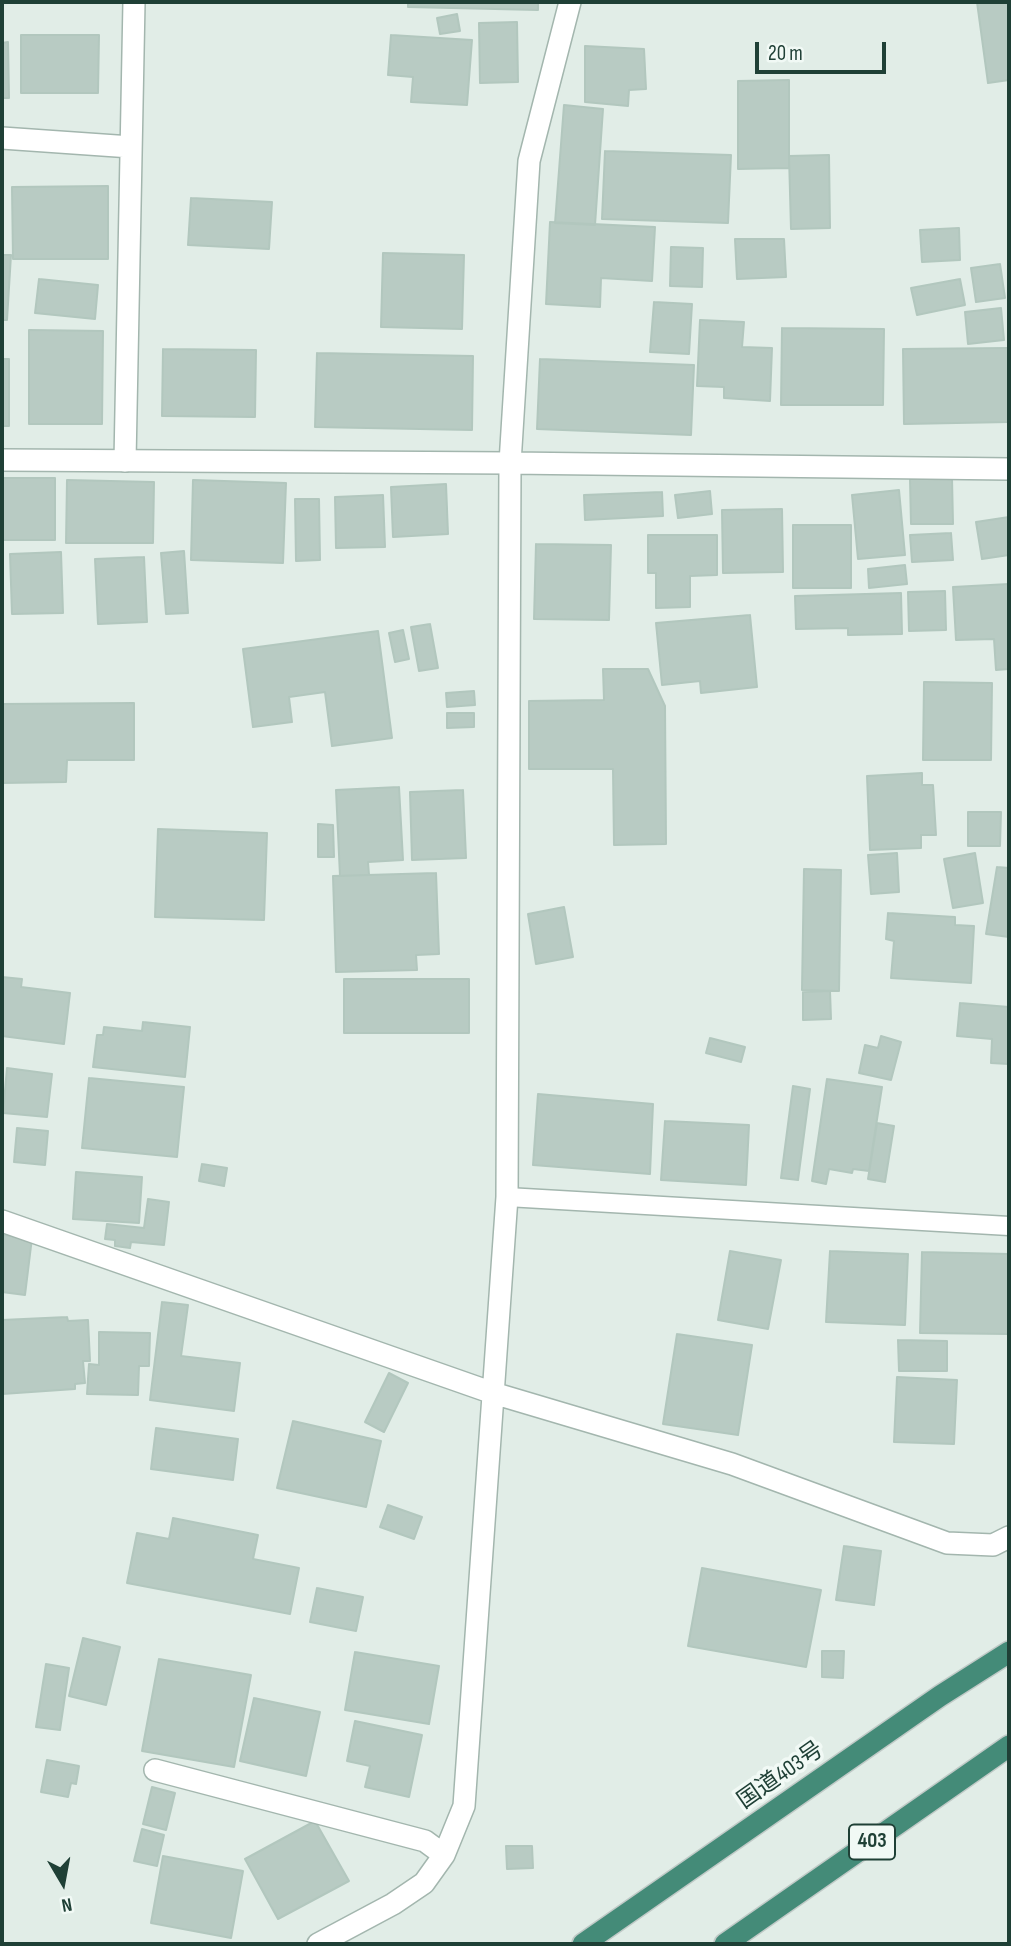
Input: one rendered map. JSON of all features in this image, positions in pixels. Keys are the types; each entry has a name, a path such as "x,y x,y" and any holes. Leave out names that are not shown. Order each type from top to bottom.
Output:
{"highway":[{"name":"国道403号","path":"583,1944 940,1696 1009,1652"},
{"name":"403","path":"725,1944 1009,1746"}],"street":[{"path":"125,461 134,2"},
{"path":"318,1944 393,1904 424,1883 444,1855 464,1806 507,1197 510,463 529,161 570,2"},
{"path":"2,138 131,147"},
{"path":"2,460 1009,468"},
{"path":"2,1222 494,1392 732,1464 947,1543 993,1545 1009,1537"},
{"path":"155,1770 425,1841 444,1855"}],"lane":[{"path":"507,1197 1009,1226"}],"building":[{"path":"408,2 538,2 538,10 408,7"},
{"path":"977,2 1009,2 1009,80 988,83"},
{"path":"457,14 460,31 440,34 437,18"},
{"path":"517,22 518,82 480,83 479,23"},
{"path":"21,35 99,35 98,93 21,93"},
{"path":"391,35 472,40 467,105 411,102 413,77 388,75"},
{"path":"8,42 9,98 2,98 2,43"},
{"path":"585,46 644,49 646,89 629,90 628,106 585,102"},
{"path":"789,80 789,168 738,169 738,81"},
{"path":"564,105 603,109 595,225 555,223"},
{"path":"605,151 731,155 728,223 602,219"},
{"path":"829,155 830,228 791,229 789,156"},
{"path":"108,186 108,259 13,259 12,187"},
{"path":"191,198 272,202 269,249 188,245"},
{"path":"550,222 655,227 652,281 601,278 600,307 546,304"},
{"path":"959,228 960,260 922,262 920,230"},
{"path":"735,239 784,239 786,277 737,279"},
{"path":"671,247 703,248 702,287 670,286"},
{"path":"383,253 464,255 462,329 381,327"},
{"path":"2,255 11,255 7,320 2,320"},
{"path":"1000,264 1005,298 976,302 971,268"},
{"path":"39,279 98,285 95,319 35,313"},
{"path":"960,279 965,305 917,315 911,288"},
{"path":"654,302 692,304 689,354 650,352"},
{"path":"1001,308 1004,340 968,344 965,312"},
{"path":"700,320 744,322 742,347 772,348 770,401 724,398 724,387 697,386"},
{"path":"782,328 884,329 883,405 781,405"},
{"path":"29,330 103,331 102,424 29,424"},
{"path":"1009,348 1009,422 904,424 903,349"},
{"path":"163,349 256,350 255,417 162,416"},
{"path":"317,353 473,356 472,430 315,427"},
{"path":"2,359 9,359 9,426 2,426"},
{"path":"540,359 694,365 691,435 537,429"},
{"path":"3,478 55,478 55,540 3,540"},
{"path":"952,478 953,524 911,524 910,479"},
{"path":"67,480 154,482 153,543 66,543"},
{"path":"193,480 286,483 283,563 191,560"},
{"path":"446,484 448,534 393,537 391,487"},
{"path":"899,490 905,555 858,559 852,495"},
{"path":"710,491 712,514 678,518 675,495"},
{"path":"662,492 663,516 585,520 584,495"},
{"path":"383,495 385,547 336,548 335,497"},
{"path":"295,499 319,499 320,560 296,561"},
{"path":"782,509 783,572 723,573 722,510"},
{"path":"1009,517 1009,555 982,559 976,522"},
{"path":"793,525 851,525 851,588 793,588"},
{"path":"951,533 953,560 912,562 910,535"},
{"path":"648,535 717,535 717,575 690,576 690,607 656,608 656,573 648,573"},
{"path":"536,544 611,545 609,620 534,619"},
{"path":"184,551 188,613 166,614 161,553"},
{"path":"61,552 63,613 12,614 10,554"},
{"path":"144,557 147,622 98,624 95,559"},
{"path":"905,565 907,584 869,588 868,569"},
{"path":"1009,584 1009,669 996,670 994,639 956,640 953,587"},
{"path":"945,591 946,630 909,631 908,592"},
{"path":"901,593 902,634 848,635 848,628 796,629 795,596"},
{"path":"750,615 757,687 701,693 700,681 662,685 656,623"},
{"path":"430,624 438,668 419,671 411,627"},
{"path":"403,630 409,659 395,662 389,633"},
{"path":"378,631 392,738 332,746 325,692 289,697 292,722 253,727 243,649"},
{"path":"603,669 648,669 665,706 666,844 614,845 613,769 529,769 529,701 604,700"},
{"path":"924,682 992,683 991,760 923,760"},
{"path":"474,691 475,705 447,707 446,693"},
{"path":"134,703 134,760 67,760 66,782 2,783 2,704"},
{"path":"447,713 474,713 474,727 447,728"},
{"path":"922,773 922,785 933,785 936,835 921,835 921,848 870,850 867,776"},
{"path":"399,787 403,860 368,862 369,875 340,876 336,790"},
{"path":"463,790 466,858 412,860 410,792"},
{"path":"968,812 1001,812 1000,846 968,846"},
{"path":"318,824 333,825 334,857 318,857"},
{"path":"158,829 267,833 264,920 155,917"},
{"path":"897,853 899,892 871,894 868,855"},
{"path":"975,853 983,903 953,908 944,859"},
{"path":"997,867 1009,868 1009,937 986,934"},
{"path":"804,869 841,870 839,991 802,990"},
{"path":"436,873 439,954 416,955 417,970 336,972 333,876"},
{"path":"564,907 573,957 536,964 528,914"},
{"path":"888,913 955,917 955,925 974,926 971,983 891,978 894,941 886,939"},
{"path":"2,977 22,979 21,987 70,993 64,1044 2,1036"},
{"path":"344,979 469,979 469,1033 344,1033"},
{"path":"830,991 831,1019 803,1020 803,992"},
{"path":"960,1003 1009,1007 1009,1064 991,1063 992,1039 957,1036"},
{"path":"143,1022 190,1027 185,1077 93,1067 97,1035 103,1035 104,1027 142,1031"},
{"path":"881,1036 901,1042 891,1080 859,1073 865,1045 878,1048"},
{"path":"710,1038 745,1047 741,1062 706,1053"},
{"path":"7,1068 52,1074 47,1117 3,1113"},
{"path":"89,1078 184,1087 177,1157 82,1148"},
{"path":"827,1079 882,1087 869,1171 853,1169 852,1173 829,1169 826,1184 812,1181"},
{"path":"793,1086 810,1089 798,1180 781,1178"},
{"path":"538,1094 653,1104 650,1174 533,1165"},
{"path":"665,1121 749,1125 746,1185 661,1180"},
{"path":"877,1123 894,1126 885,1182 868,1179"},
{"path":"17,1128 48,1131 45,1165 14,1162"},
{"path":"202,1164 227,1168 224,1186 199,1181"},
{"path":"76,1172 142,1177 139,1223 73,1219"},
{"path":"148,1199 169,1202 164,1245 131,1242 130,1248 115,1246 115,1240 105,1239 107,1224 144,1228"},
{"path":"2,1235 32,1238 25,1295 2,1292"},
{"path":"730,1251 781,1260 768,1329 718,1320"},
{"path":"830,1251 908,1254 905,1325 826,1322"},
{"path":"922,1252 1009,1254 1009,1334 920,1333"},
{"path":"162,1302 188,1305 181,1356 240,1363 234,1411 150,1400"},
{"path":"67,1317 68,1321 88,1320 90,1361 83,1361 85,1383 75,1384 75,1389 2,1394 2,1320"},
{"path":"99,1332 150,1333 149,1366 139,1366 138,1395 87,1394 89,1364 99,1365"},
{"path":"677,1334 752,1345 738,1435 663,1424"},
{"path":"898,1340 947,1341 947,1371 899,1371"},
{"path":"389,1373 408,1383 384,1432 365,1422"},
{"path":"897,1377 957,1380 954,1444 894,1442"},
{"path":"293,1421 381,1441 366,1507 277,1488"},
{"path":"156,1428 238,1439 233,1480 151,1469"},
{"path":"388,1505 422,1517 414,1539 380,1527"},
{"path":"173,1518 258,1535 253,1559 299,1568 290,1614 127,1583 137,1533 169,1539"},
{"path":"844,1546 881,1551 874,1605 836,1600"},
{"path":"702,1568 821,1590 806,1667 688,1646"},
{"path":"317,1588 363,1597 356,1631 310,1622"},
{"path":"83,1638 120,1647 106,1705 69,1696"},
{"path":"822,1651 844,1651 843,1678 822,1677"},
{"path":"355,1652 439,1666 429,1724 345,1710"},
{"path":"159,1659 251,1675 234,1767 142,1751"},
{"path":"46,1664 69,1668 60,1730 36,1727"},
{"path":"254,1698 320,1712 306,1776 240,1761"},
{"path":"355,1721 422,1735 409,1797 365,1787 370,1766 347,1761"},
{"path":"47,1760 79,1766 76,1784 71,1783 68,1797 41,1792"},
{"path":"152,1787 175,1793 166,1830 143,1824"},
{"path":"315,1821 349,1881 278,1919 245,1859"},
{"path":"142,1829 164,1835 157,1866 134,1861"},
{"path":"506,1846 532,1846 533,1868 507,1869"},
{"path":"163,1856 243,1871 231,1938 151,1923"}]}
